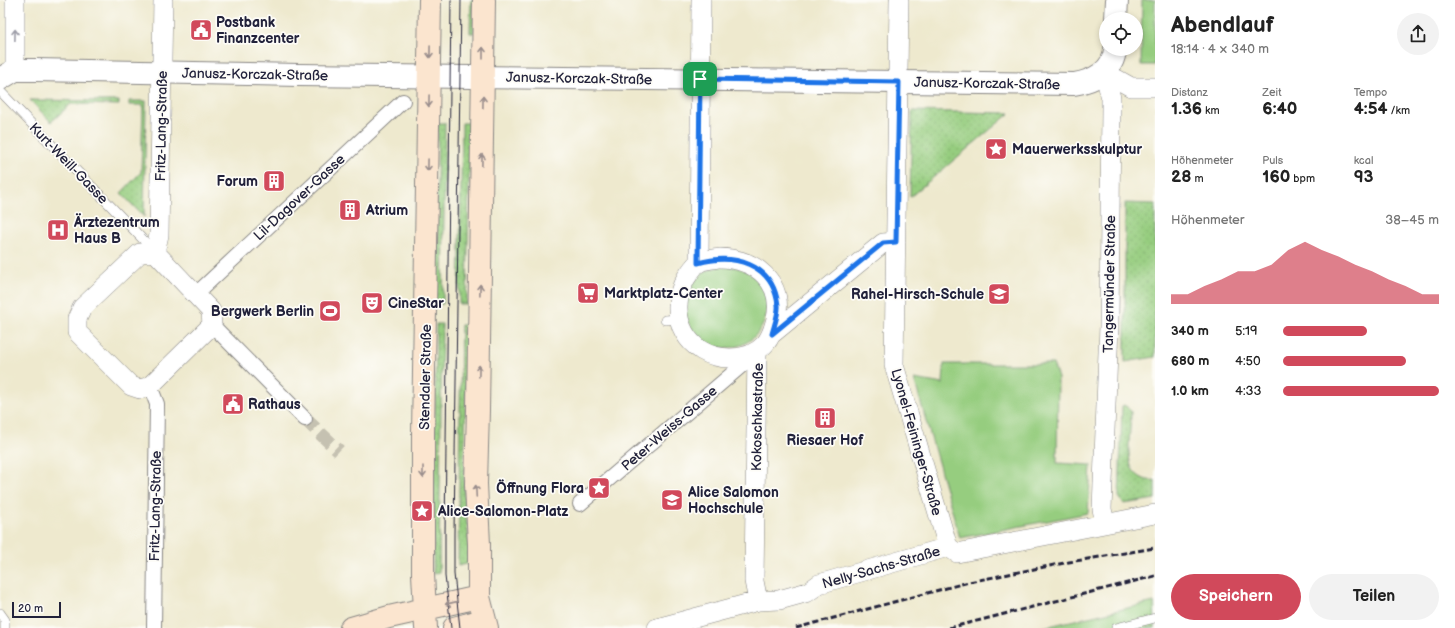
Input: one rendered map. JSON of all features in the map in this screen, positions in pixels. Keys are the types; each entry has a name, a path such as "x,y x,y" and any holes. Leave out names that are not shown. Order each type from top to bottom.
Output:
{"main road":[{"name":"Stendaler Straße","path":"425,619 423,433 430,76 430,0"},
{"path":"454,628 485,624 479,597 479,544 476,484 484,0"},
{"path":"351,628 425,619 479,597"}],"street":[{"path":"4,77 15,0"},
{"name":"Fritz-Lang-Straße","path":"156,252 159,235 163,0"},
{"path":"698,263 701,0"},
{"name":"Lyonel-Feininger-Straße","path":"900,0 894,365 948,547"},
{"path":"1116,12 1117,0"},
{"path":"1114,56 1112,64 1104,72 1131,87 1155,87"},
{"name":"Janusz-Korczak-Straße","path":"4,77 162,72 1074,84 1088,81 1104,72"},
{"name":"Tangermünder Straße","path":"1104,72 1112,103 1109,326 1102,508 1105,523"},
{"name":"Lil-Dagover-Gasse","path":"196,294 403,101"},
{"path":"772,334 883,243 896,242"},
{"path":"212,325 150,386 140,389 131,386 77,332 77,320 82,308 140,253 156,252 211,311 212,325 305,419"},
{"name":"Kokoschkastraße","path":"720,258 730,258 757,268 768,278 776,292 779,306 772,334 757,352 740,358 720,358 701,352 672,320 680,291 688,275 698,263 720,258"},
{"name":"Kokoschkastraße","path":"757,352 754,581 758,601"},
{"name":"Peter-Weiss-Gasse","path":"580,504 757,352"},
{"name":"Fritz-Lang-Straße","path":"150,386 157,404 154,628"},
{"name":"Nelly-Sachs-Straße","path":"657,628 758,601 779,600 808,592 819,584 948,547 957,552 1155,514"}],"lane":[{"name":"Kurt-Weill-Gasse","path":"0,91 156,252"},
{"path":"0,613 5,620 5,628"},
{"path":"1116,628 1155,618"}],"green space":[{"path":"471,0 474,0 474,33 470,33"},
{"path":"1142,0 1155,0 1155,65 1141,65 1141,56 1143,56"},
{"path":"30,100 119,101 119,105 71,104 51,122"},
{"path":"129,101 146,101 144,217 121,193 141,172 143,105 129,105"},
{"path":"912,111 1010,113 910,197"},
{"path":"438,123 445,123 443,304 435,304"},
{"path":"462,123 470,123 467,304 459,304"},
{"path":"1125,203 1155,204 1155,357 1125,362"},
{"path":"726,266 742,269 755,278 764,291 767,307 764,323 755,336 742,345 726,348 710,345 697,336 688,323 685,307 688,291 697,278 710,269"},
{"path":"436,324 442,324 439,572 433,574"},
{"path":"461,325 467,325 464,493 471,563 458,566"},
{"path":"944,364 1053,364 1058,378 1057,463 1091,465 1088,513 960,538 914,379 943,384"},
{"path":"1124,405 1130,409 1131,412 1129,450 1131,466 1139,476 1147,480 1155,480 1155,499 1124,504 1119,497 1122,406"},
{"path":"1154,602 1155,628 1040,628"}],"tunnel":[{"path":"305,419 339,451"}],"tram line":[{"path":"451,0 445,576 451,628"},
{"path":"460,628 454,574 454,534 461,0"}],"railway":[{"path":"796,628 969,582 1069,562 1155,548"},
{"path":"949,628 1155,576"}],"place":[{"name":"Postbank Finanzcenter","path":"201,30"},
{"name":"Mauerwerksskulptur","path":"996,149"},
{"name":"Forum","path":"274,181"},
{"name":"Atrium","path":"350,210"},
{"name":"Ärztezentrum Haus B","path":"58,230"},
{"name":"Marktplatz-Center","path":"588,293"},
{"name":"Rahel-Hirsch-Schule","path":"999,294"},
{"name":"CineStar","path":"372,303"},
{"name":"Bergwerk Berlin","path":"330,311"},
{"name":"Rathaus","path":"233,404"},
{"name":"Riesaer Hof","path":"825,418"},
{"name":"Öffnung Flora","path":"599,488"},
{"name":"Alice Salomon Hochschule","path":"672,500"},
{"name":"Alice-Salomon-Platz","path":"422,511"}],"route":[{"path":"700,79 899,82 896,242 883,243 772,334 779,306 776,292 768,278 757,268 730,258 720,258 698,263 700,79"}]}
